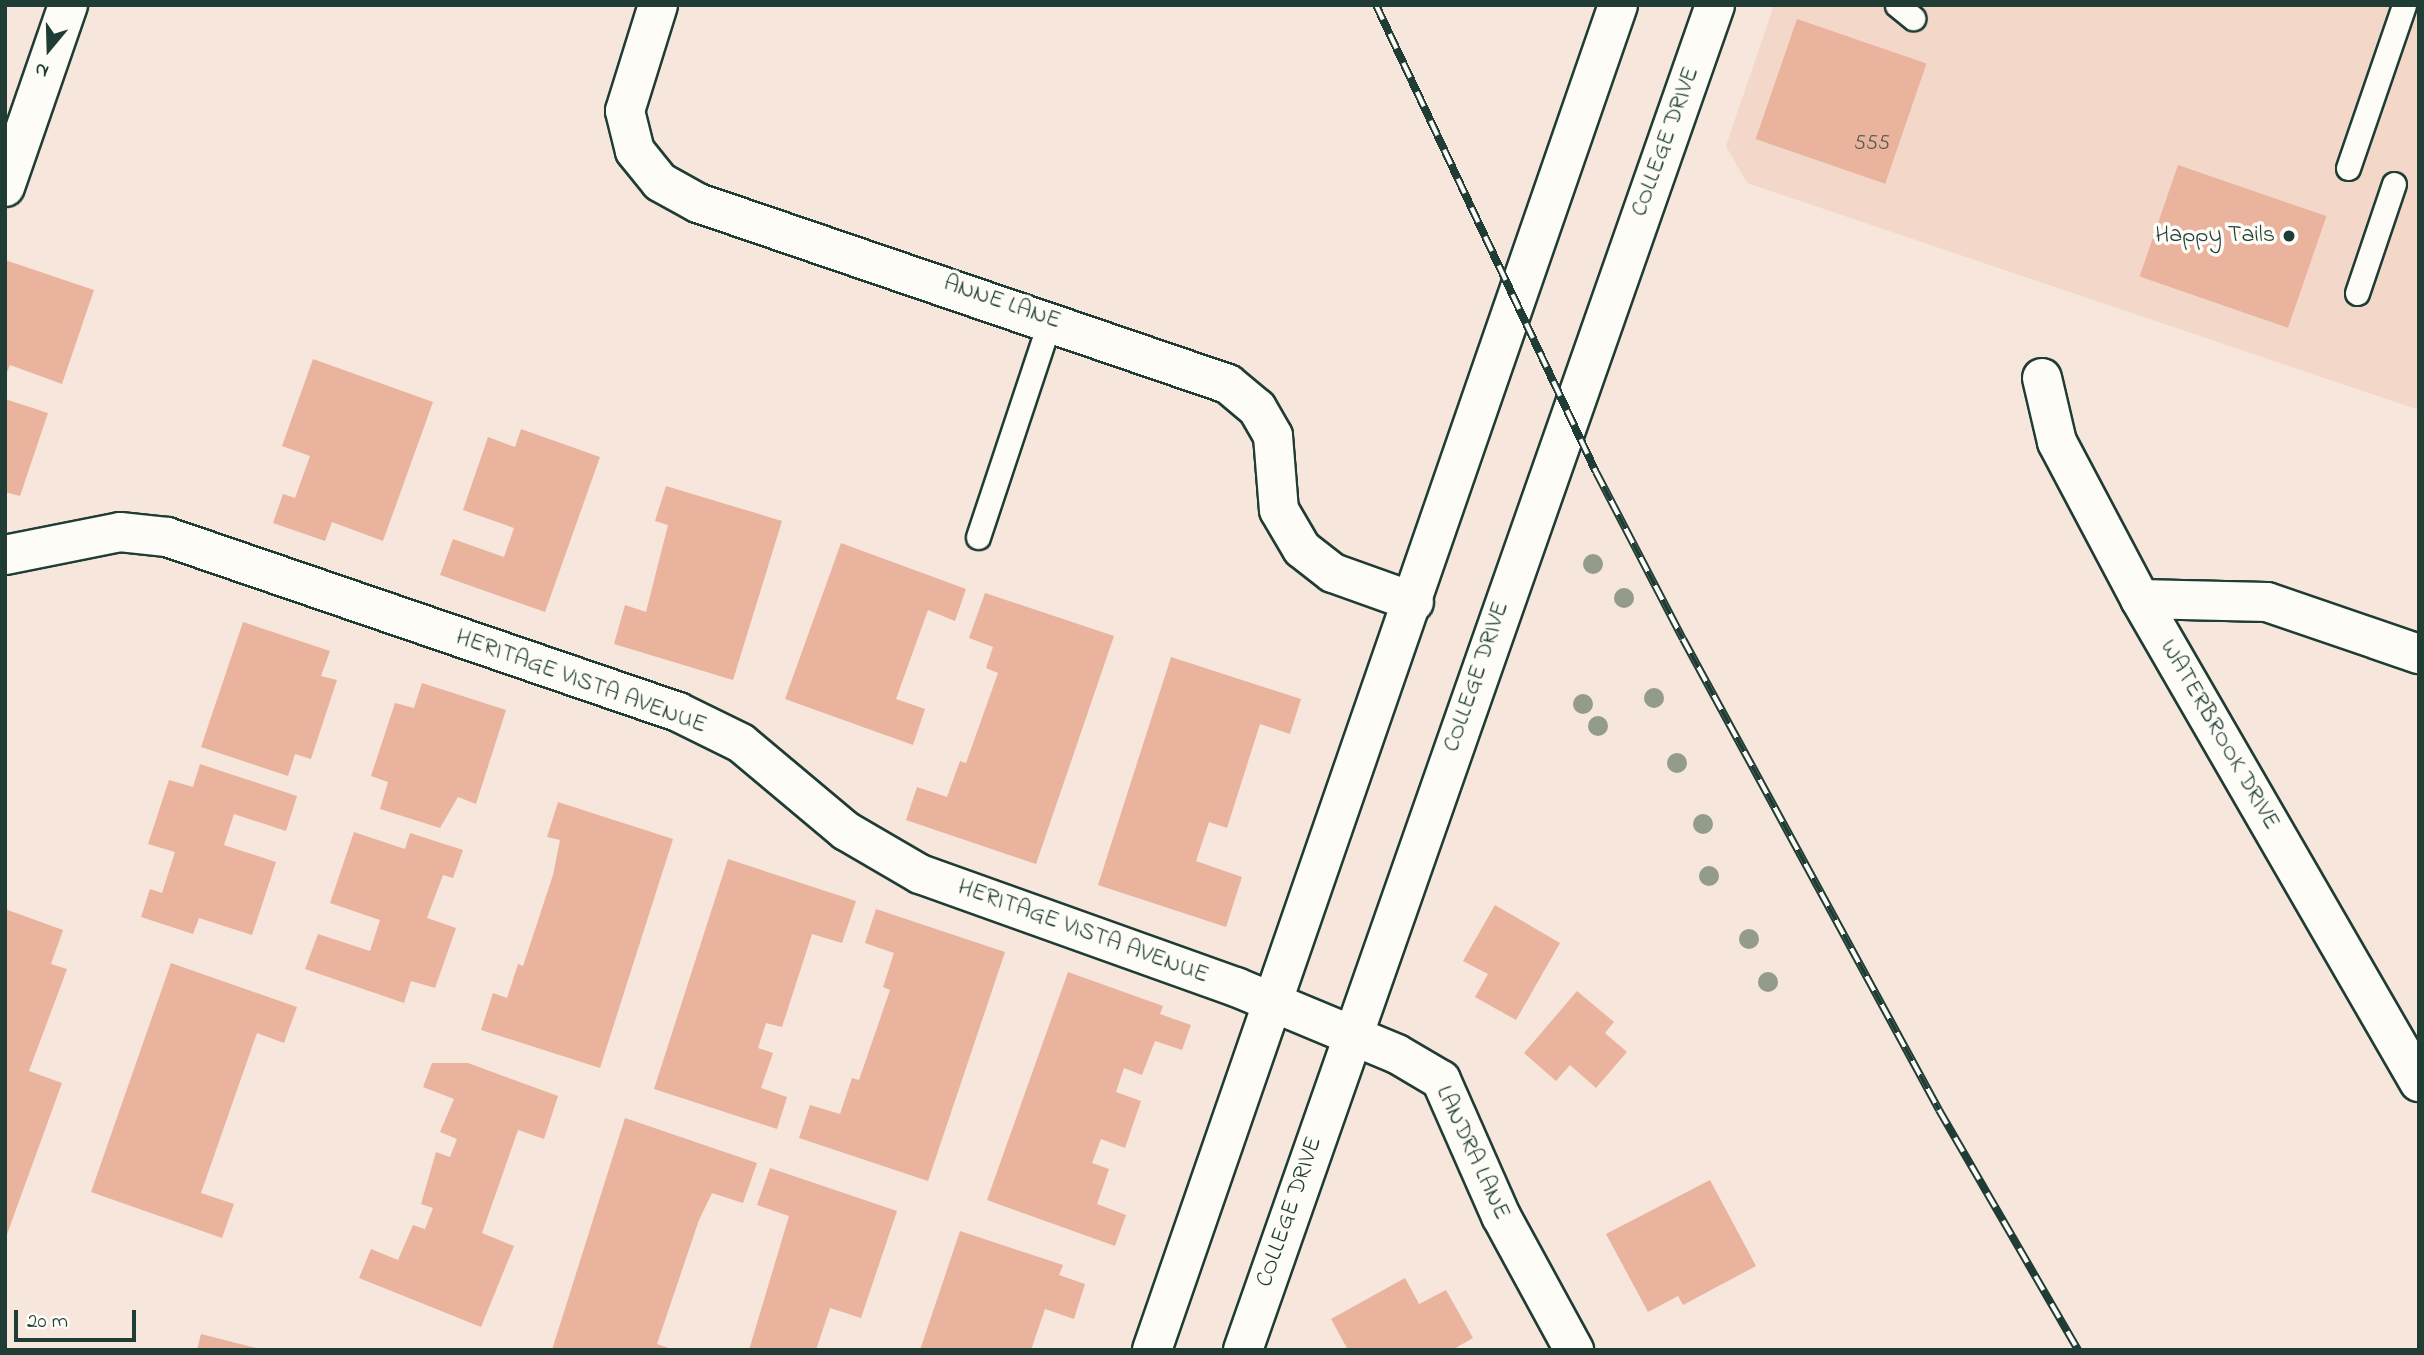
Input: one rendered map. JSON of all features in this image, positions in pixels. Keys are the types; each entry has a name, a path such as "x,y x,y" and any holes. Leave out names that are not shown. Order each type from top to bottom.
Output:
{"street":[{"path":"5,187 68,5"},
{"name":"ANNE LANE","path":"658,5 625,111 635,151 660,182 698,203 1050,320 1228,384 1257,408 1273,436 1279,510 1302,549 1333,573 1414,602"},
{"path":"1152,1350 1414,602 1618,5"},
{"name":"COLLEGE DRIVE","path":"1243,1350 1351,1032 1715,5"},
{"name":"WATERBROOK DRIVE","path":"2042,378 2057,442 2140,599 2419,1082"},
{"name":"HERITAGE VISTA AVENUE","path":"5,555 120,532 167,537 678,712 741,743 846,831 920,874 1274,1003"},
{"path":"2140,599 2267,603 2419,654"},
{"name":"LANDRA LANE","path":"1274,1003 1351,1032 1441,1080 1501,1216 1574,1350"}],"lane":[{"path":"2348,168 2404,5"},
{"path":"2357,293 2394,184"},
{"path":"978,537 1050,320"}],"shaded area":[{"path":"1774,5 2419,5 2419,410 1747,183 1726,146"}],"building":[{"path":"1797,19 1927,64 1885,184 1756,139"},
{"path":"2178,165 2326,216 2288,328 2140,277"},
{"path":"5,260 94,290 62,384 10,365 5,377"},
{"path":"313,359 433,402 383,541 332,522 325,541 273,523 283,494 295,498 310,456 282,446"},
{"path":"5,399 48,413 20,496 5,492"},
{"path":"521,429 600,457 545,612 440,575 453,539 504,557 514,528 463,510 488,437 515,447"},
{"path":"666,486 782,521 733,680 614,644 625,605 646,612 668,525 655,521"},
{"path":"841,543 966,589 955,621 928,610 896,699 925,709 913,745 785,699"},
{"path":"985,593 1114,636 1036,864 906,820 917,787 947,797 960,761 966,763 998,673 986,668 993,647 969,638"},
{"path":"243,622 330,651 321,676 337,680 311,759 295,754 288,776 201,747"},
{"path":"1171,657 1301,699 1290,734 1260,724 1227,828 1209,822 1196,861 1242,877 1226,927 1098,885"},
{"path":"422,683 506,710 476,804 458,797 440,828 380,809 388,782 371,776 395,703 414,708"},
{"path":"200,764 297,796 286,831 234,814 224,845 276,862 252,935 199,918 193,934 141,917 150,889 162,893 175,852 148,844 169,780 193,787"},
{"path":"558,802 673,839 600,1068 481,1030 493,993 507,998 518,964 523,966 553,875 560,840 547,837"},
{"path":"354,832 405,849 410,833 463,850 453,878 443,875 427,918 456,928 435,988 411,981 404,1003 305,969 318,934 370,951 380,920 330,903"},
{"path":"728,859 856,901 842,943 812,934 782,1027 766,1023 758,1048 773,1053 761,1088 787,1097 777,1129 654,1089"},
{"path":"1495,905 1560,943 1516,1020 1475,997 1488,974 1463,961"},
{"path":"5,909 63,930 51,964 67,969 29,1071 62,1083 6,1237"},
{"path":"876,909 1005,952 928,1181 799,1138 810,1105 840,1114 852,1078 859,1080 890,990 883,987 894,953 865,943"},
{"path":"171,963 297,1007 284,1043 257,1033 201,1193 234,1204 222,1238 91,1192"},
{"path":"1068,972 1163,1006 1160,1014 1191,1025 1182,1050 1155,1041 1142,1075 1124,1068 1116,1092 1141,1101 1125,1148 1101,1139 1092,1163 1109,1169 1097,1204 1126,1215 1115,1246 987,1200"},
{"path":"1577,991 1614,1022 1605,1033 1627,1052 1596,1088 1570,1065 1556,1081 1524,1053"},
{"path":"432,1063 468,1063 558,1096 544,1139 518,1130 482,1233 514,1246 481,1327 359,1278 371,1249 398,1260 413,1225 425,1229 433,1208 421,1204 436,1152 450,1157 457,1139 440,1132 454,1099 423,1087"},
{"path":"625,1118 757,1163 743,1203 712,1193 699,1220 657,1344 674,1350 552,1350"},
{"path":"770,1168 897,1211 861,1318 830,1308 816,1350 749,1350 789,1216 757,1205"},
{"path":"1710,1180 1756,1266 1683,1305 1678,1296 1648,1312 1606,1234"},
{"path":"960,1231 1063,1265 1059,1275 1085,1284 1074,1319 1045,1309 1031,1350 920,1350"},
{"path":"1405,1278 1419,1304 1446,1290 1473,1338 1452,1350 1348,1350 1331,1319"},
{"path":"201,1334 260,1349 260,1350 197,1350"}],"railway":[{"path":"1376,5 1596,472 1683,639 1939,1110 2078,1350"}],"place":[{"name":"Happy Tails","path":"2289,236"}]}
